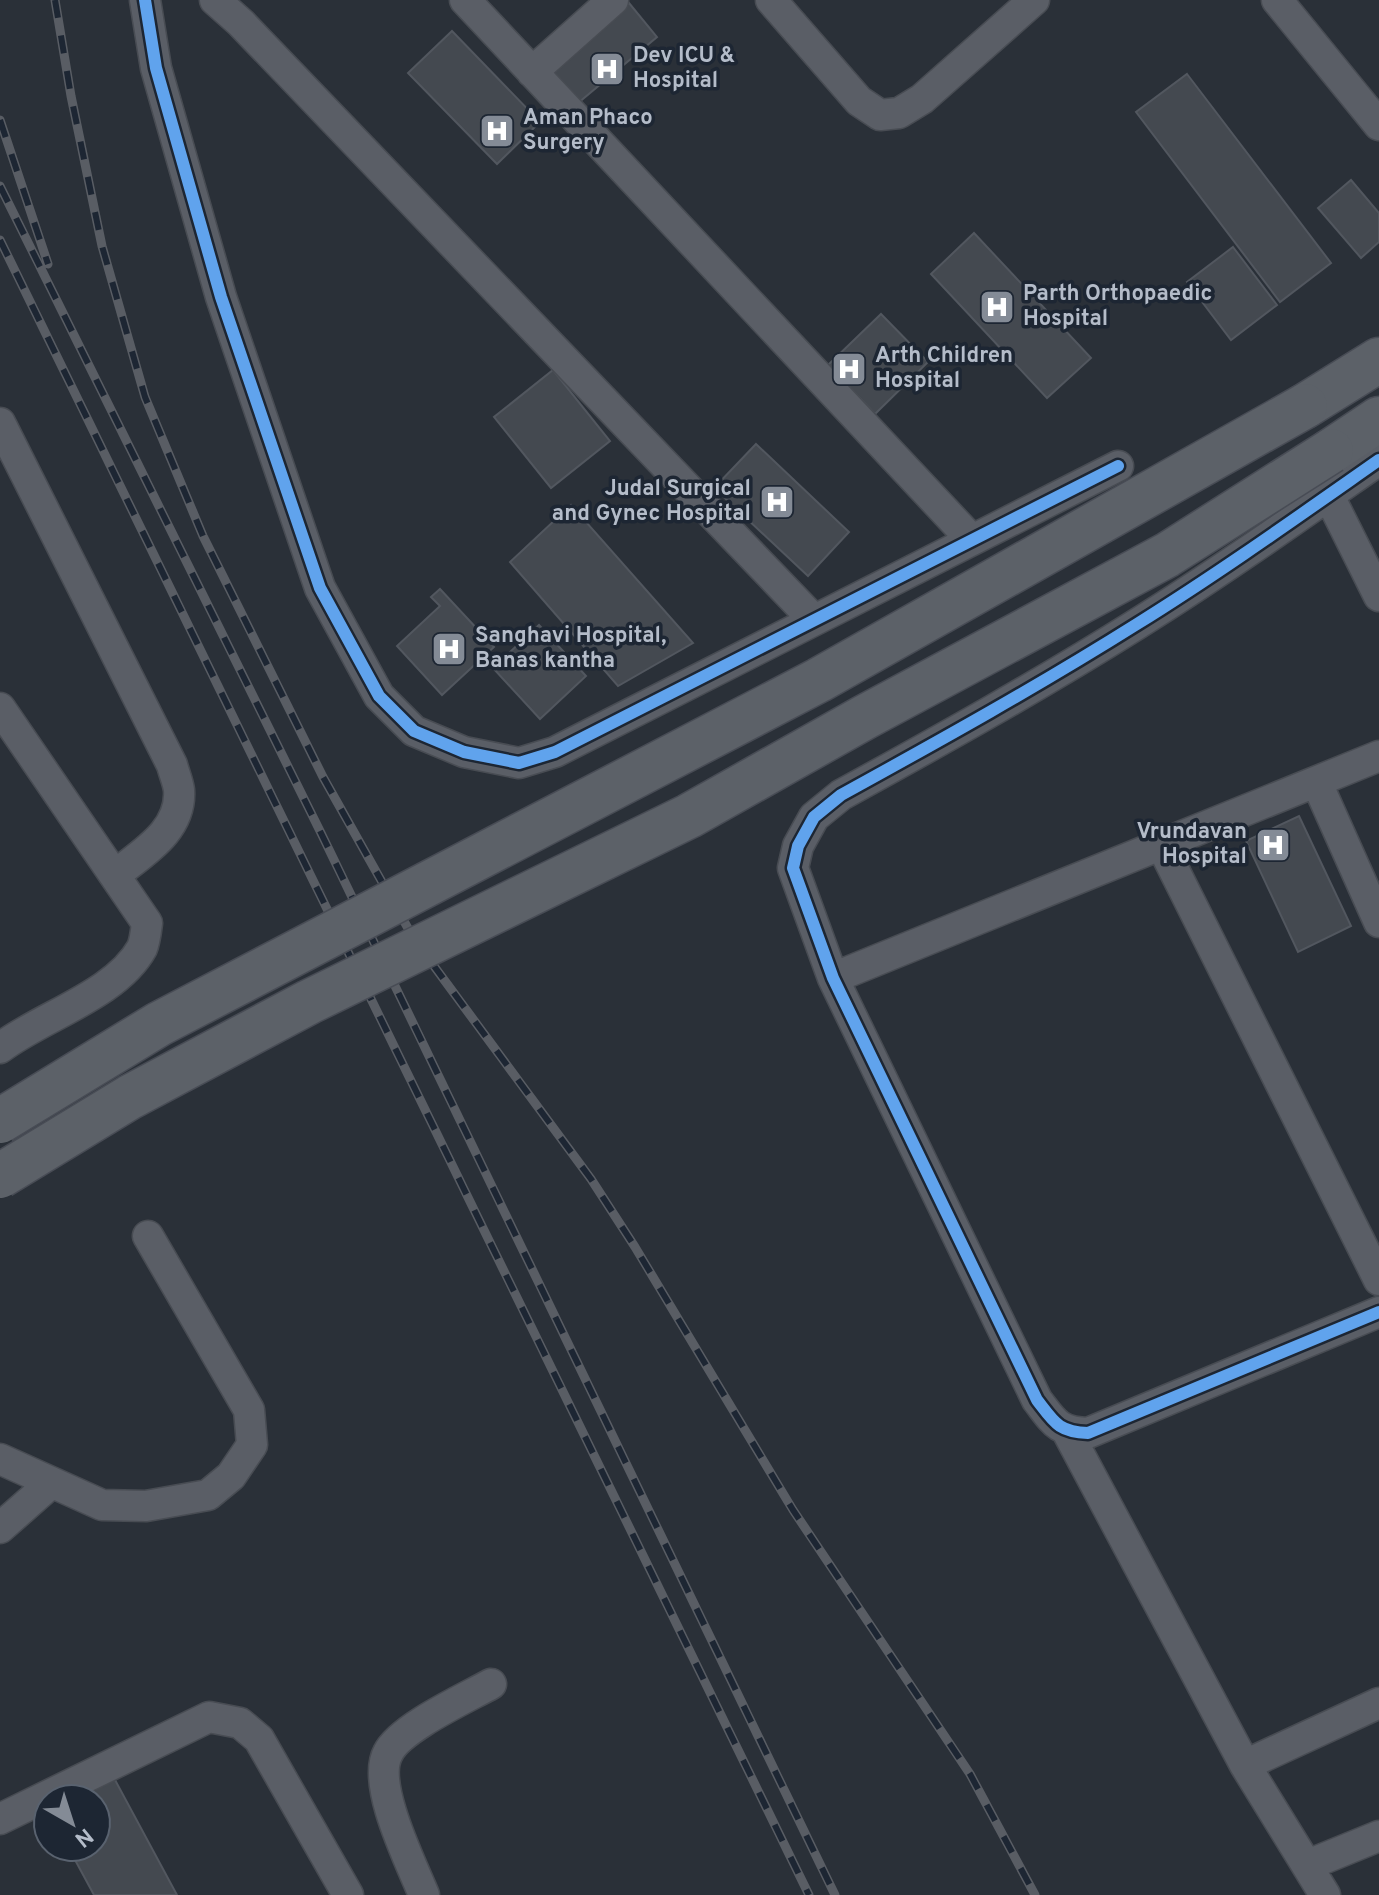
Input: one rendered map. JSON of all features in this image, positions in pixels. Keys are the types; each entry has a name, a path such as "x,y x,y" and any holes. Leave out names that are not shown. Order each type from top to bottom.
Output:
{"main road":[{"path":"0,1121 159,1024 819,680 1305,406 1379,360"},
{"path":"0,1176 130,1097 309,1002 689,816 865,717 1167,555 1379,419"}],"street":[{"path":"145,0 156,68 221,297 320,588 379,696 414,731 464,752 519,763 555,752 1118,466"},
{"path":"215,0 241,23 813,619"},
{"path":"465,0 971,539"},
{"path":"532,72 613,0"},
{"path":"771,0 859,101 880,115 899,113 922,99 1034,0"},
{"path":"1277,0 1379,125"},
{"path":"0,423 172,765 179,791 175,816 162,837 115,875"},
{"path":"1325,1895 1245,1765 1068,1433 1055,1423 1037,1400 833,978 793,868 798,846 814,817 841,795 1054,675 1139,623 1379,460"},
{"path":"1329,496 1379,596"},
{"path":"0,708 147,923 143,945 130,965 102,987 0,1048"},
{"path":"833,978 1379,756"},
{"path":"1317,783 1379,922"},
{"path":"1162,846 1379,1280"},
{"path":"0,1459 102,1505 146,1506 208,1495 231,1476 252,1445 249,1410 148,1236"},
{"path":"1068,1433 1088,1433 1379,1312"},
{"path":"0,1528 51,1483"},
{"path":"424,1895 390,1813 383,1769 388,1752 408,1731 491,1684"},
{"path":"1245,1765 1379,1703"},
{"path":"0,1819 209,1717 240,1723 259,1739 348,1895"},
{"path":"1308,1865 1379,1836"}],"building":[{"path":"629,3 657,37 578,103 549,69"},
{"path":"452,31 540,122 497,164 408,73"},
{"path":"1187,74 1331,263 1280,302 1136,112"},
{"path":"1351,180 1379,213 1379,242 1361,258 1318,208"},
{"path":"974,233 1091,358 1047,398 931,274"},
{"path":"1233,247 1277,305 1231,340 1187,282"},
{"path":"881,314 928,362 875,414 828,365"},
{"path":"553,370 610,441 551,488 494,417"},
{"path":"756,444 849,532 808,576 714,488"},
{"path":"571,505 693,643 618,686 510,562"},
{"path":"440,589 494,647 442,695 397,646 440,606 431,597"},
{"path":"539,625 586,676 540,719 493,668"},
{"path":"1299,816 1351,926 1298,952 1246,841"},
{"path":"114,1778 177,1895 94,1895 77,1863 112,1863 112,1783 104,1783"}],"railway":[{"path":"55,0 102,246 145,397 203,536 323,777 414,939 591,1179 635,1247 793,1510 970,1774 1035,1895"},
{"path":"0,120 48,264"},
{"path":"0,186 321,833 835,1895"},
{"path":"0,240 809,1895"}],"cycle path":[{"path":"145,0 156,68 221,297 320,588 379,696 414,731 464,752 519,763 555,752 1118,466"},
{"path":"1379,460 1137,624 841,795 814,817 798,846 793,868 833,978 1037,1400 1063,1428 1088,1433 1379,1312"}],"place":[{"name":"Dev ICU & Hospital","path":"607,69"},
{"name":"Aman Phaco Surgery","path":"497,131"},
{"name":"Parth Orthopaedic Hospital","path":"997,307"},
{"name":"Arth Children Hospital","path":"849,369"},
{"name":"Judal Surgical and Gynec Hospital","path":"777,502"},
{"name":"Sanghavi Hospital, Banas kantha","path":"449,649"},
{"name":"Vrundavan Hospital","path":"1273,845"}]}
